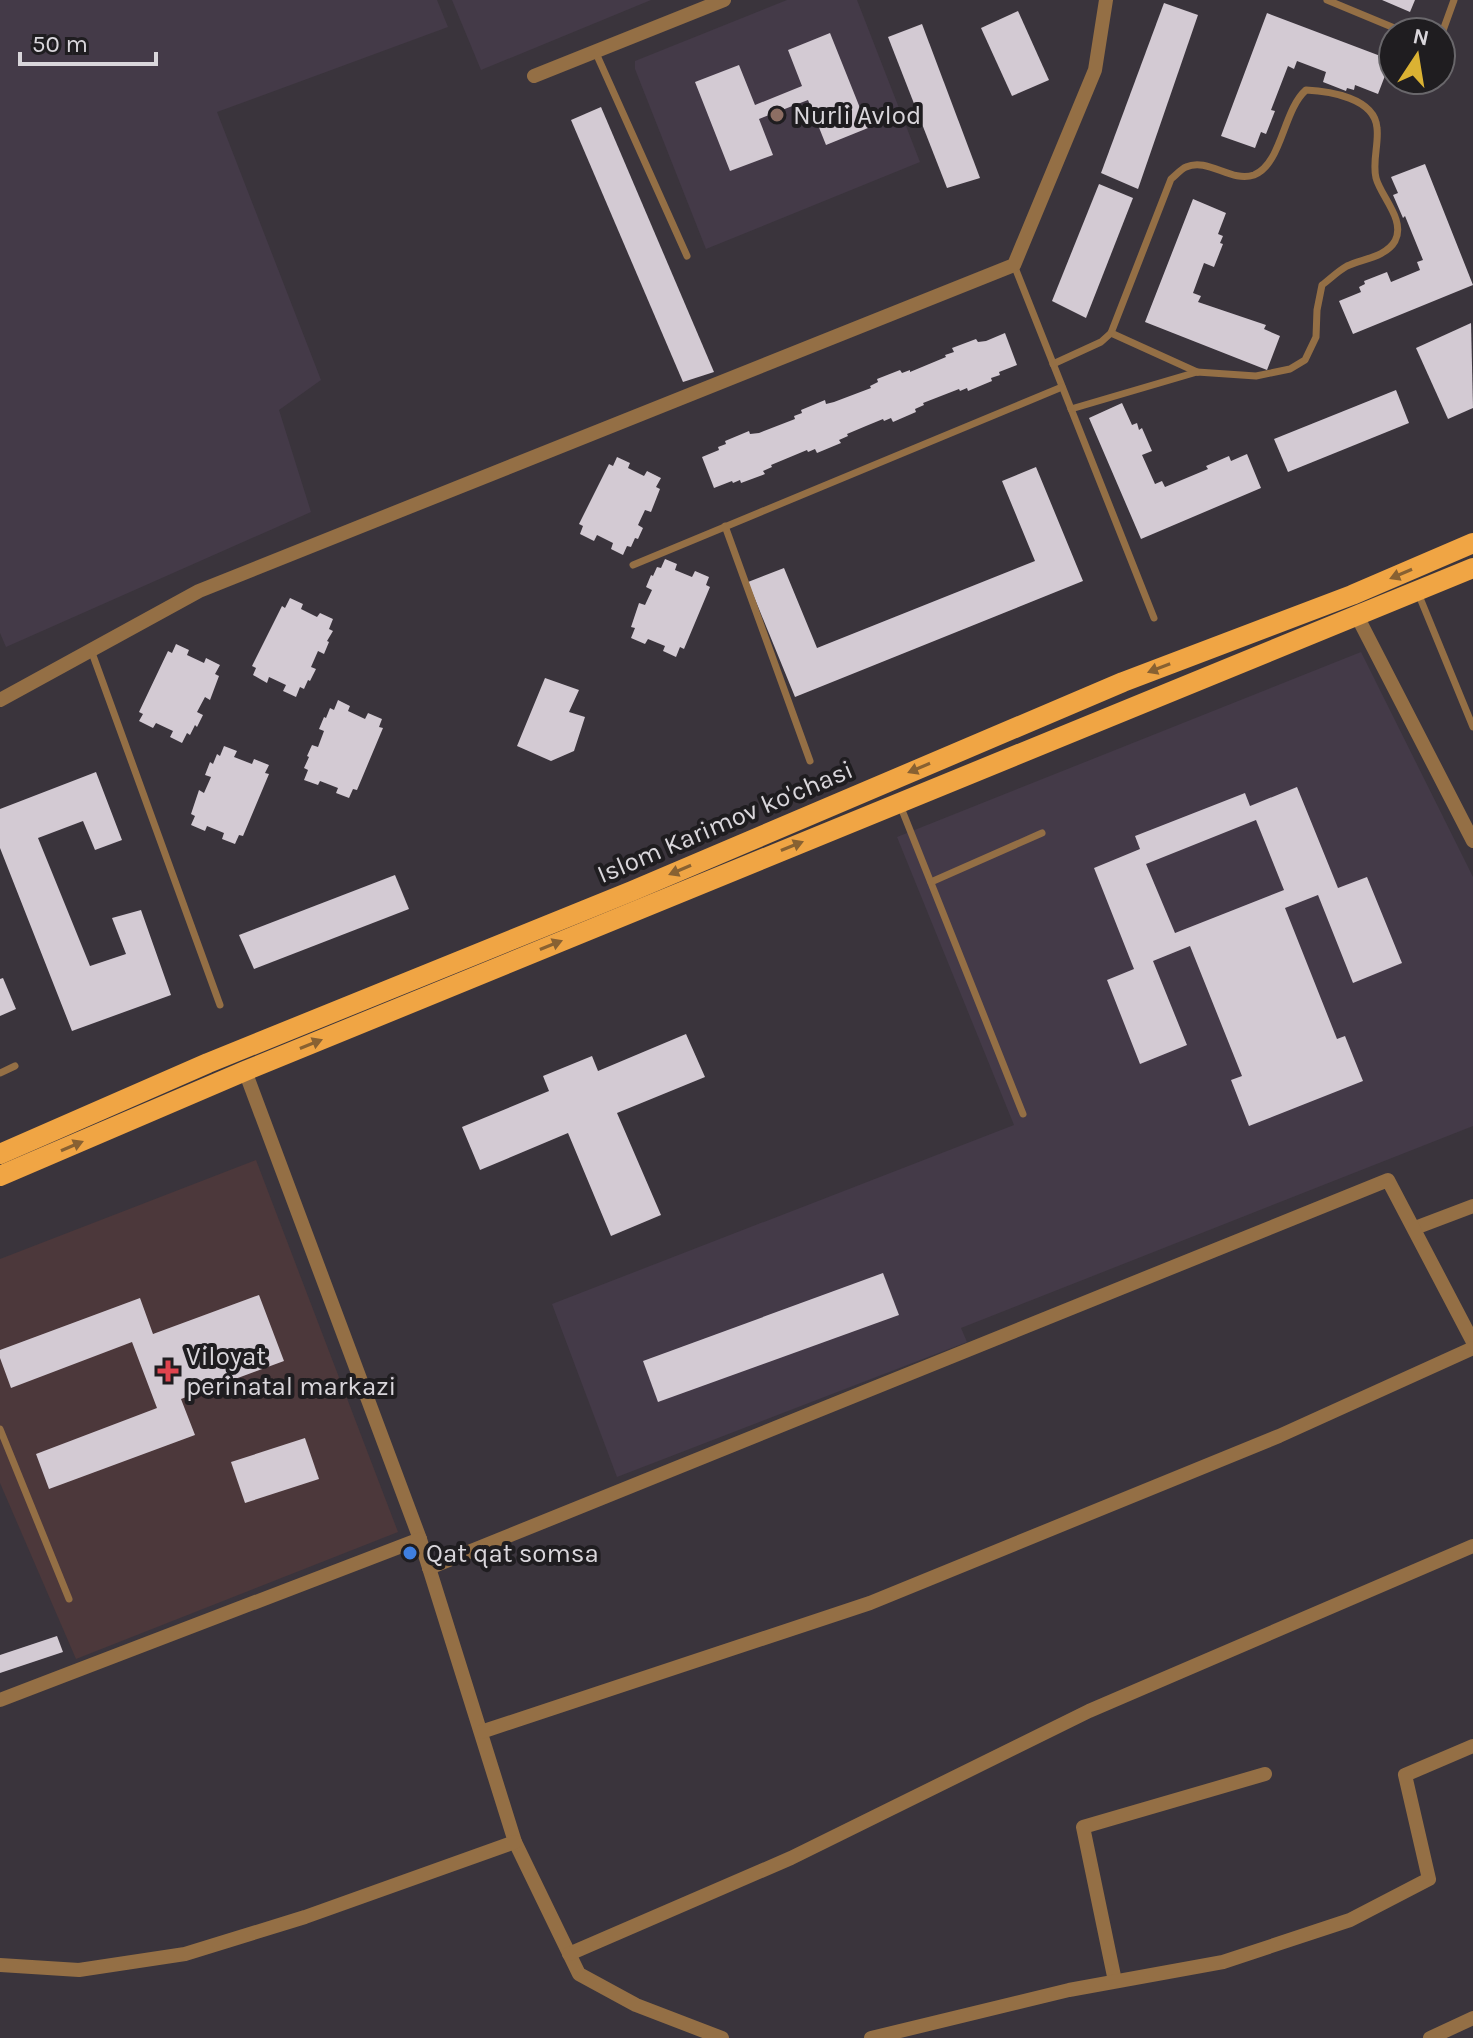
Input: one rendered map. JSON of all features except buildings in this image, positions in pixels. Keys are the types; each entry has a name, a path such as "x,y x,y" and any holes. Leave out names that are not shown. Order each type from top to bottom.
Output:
{"main road":[{"name":"Islom Karimov ko'chasi","path":"0,1154 208,1063 632,891 1123,682 1352,595 1473,543"},
{"name":"Islom Karimov ko'chasi","path":"0,1176 245,1071 1473,568"}],"street":[{"path":"534,76 724,0"},
{"path":"0,700 199,591 1014,265 1095,70 1106,0"},
{"path":"1357,616 1473,841"},
{"path":"245,1071 420,1539 515,1842 569,1954 579,1974 613,1993 722,2038"},
{"path":"429,1568 1388,1180 1473,1342"},
{"path":"1415,1228 1473,1206"},
{"path":"481,1732 870,1603 1279,1436 1473,1348"},
{"path":"0,1700 420,1539"},
{"path":"569,1954 791,1858 1089,1711 1473,1546"},
{"path":"871,2038 1069,1990 1223,1962 1350,1920 1429,1879 1405,1775 1473,1746"},
{"path":"1115,1981 1083,1827 1265,1774"},
{"path":"0,1965 79,1970 185,1954 305,1917 515,1842"},
{"path":"1430,2038 1473,2018"}],"lane":[{"path":"1327,0 1377,19"},
{"path":"1357,10 1360,0"},
{"path":"595,51 687,256"},
{"path":"1053,364 1101,342 1111,333 1171,179 1186,167 1195,166 1240,176 1255,175 1270,161 1297,99 1306,90 1345,95 1364,107 1377,124 1376,178 1399,227 1397,238 1390,248 1345,267 1322,285 1316,337 1305,360 1290,369 1256,376 1197,372 1071,409"},
{"path":"1014,265 1154,618"},
{"path":"1111,333 1197,372"},
{"path":"633,565 1062,387"},
{"path":"725,526 810,761"},
{"path":"1417,591 1473,727"},
{"path":"91,650 220,1005"},
{"path":"899,803 1023,1114"},
{"path":"931,882 1042,833"},
{"path":"0,1073 15,1066"},
{"path":"0,1429 69,1599"}],"shaded area":[{"path":"0,0 437,0 448,27 217,112 321,380 279,410 311,512 6,647 0,633"},
{"path":"452,0 651,0 481,70"},
{"name":"Nurli Avlod","path":"787,0 857,0 920,162 706,249 635,69 635,61"},
{"path":"1361,652 1473,877 1473,1126 961,1328 967,1342 617,1477 552,1304 1014,1125 897,837"},
{"name":"Viloyat perinatal markazi","path":"256,1160 398,1532 76,1659 0,1483 0,1259"}],"place":[{"name":"Nurli Avlod","path":"777,115"},
{"name":"Viloyat perinatal markazi","path":"168,1371"},
{"name":"Qat qat somsa","path":"410,1553"}]}
